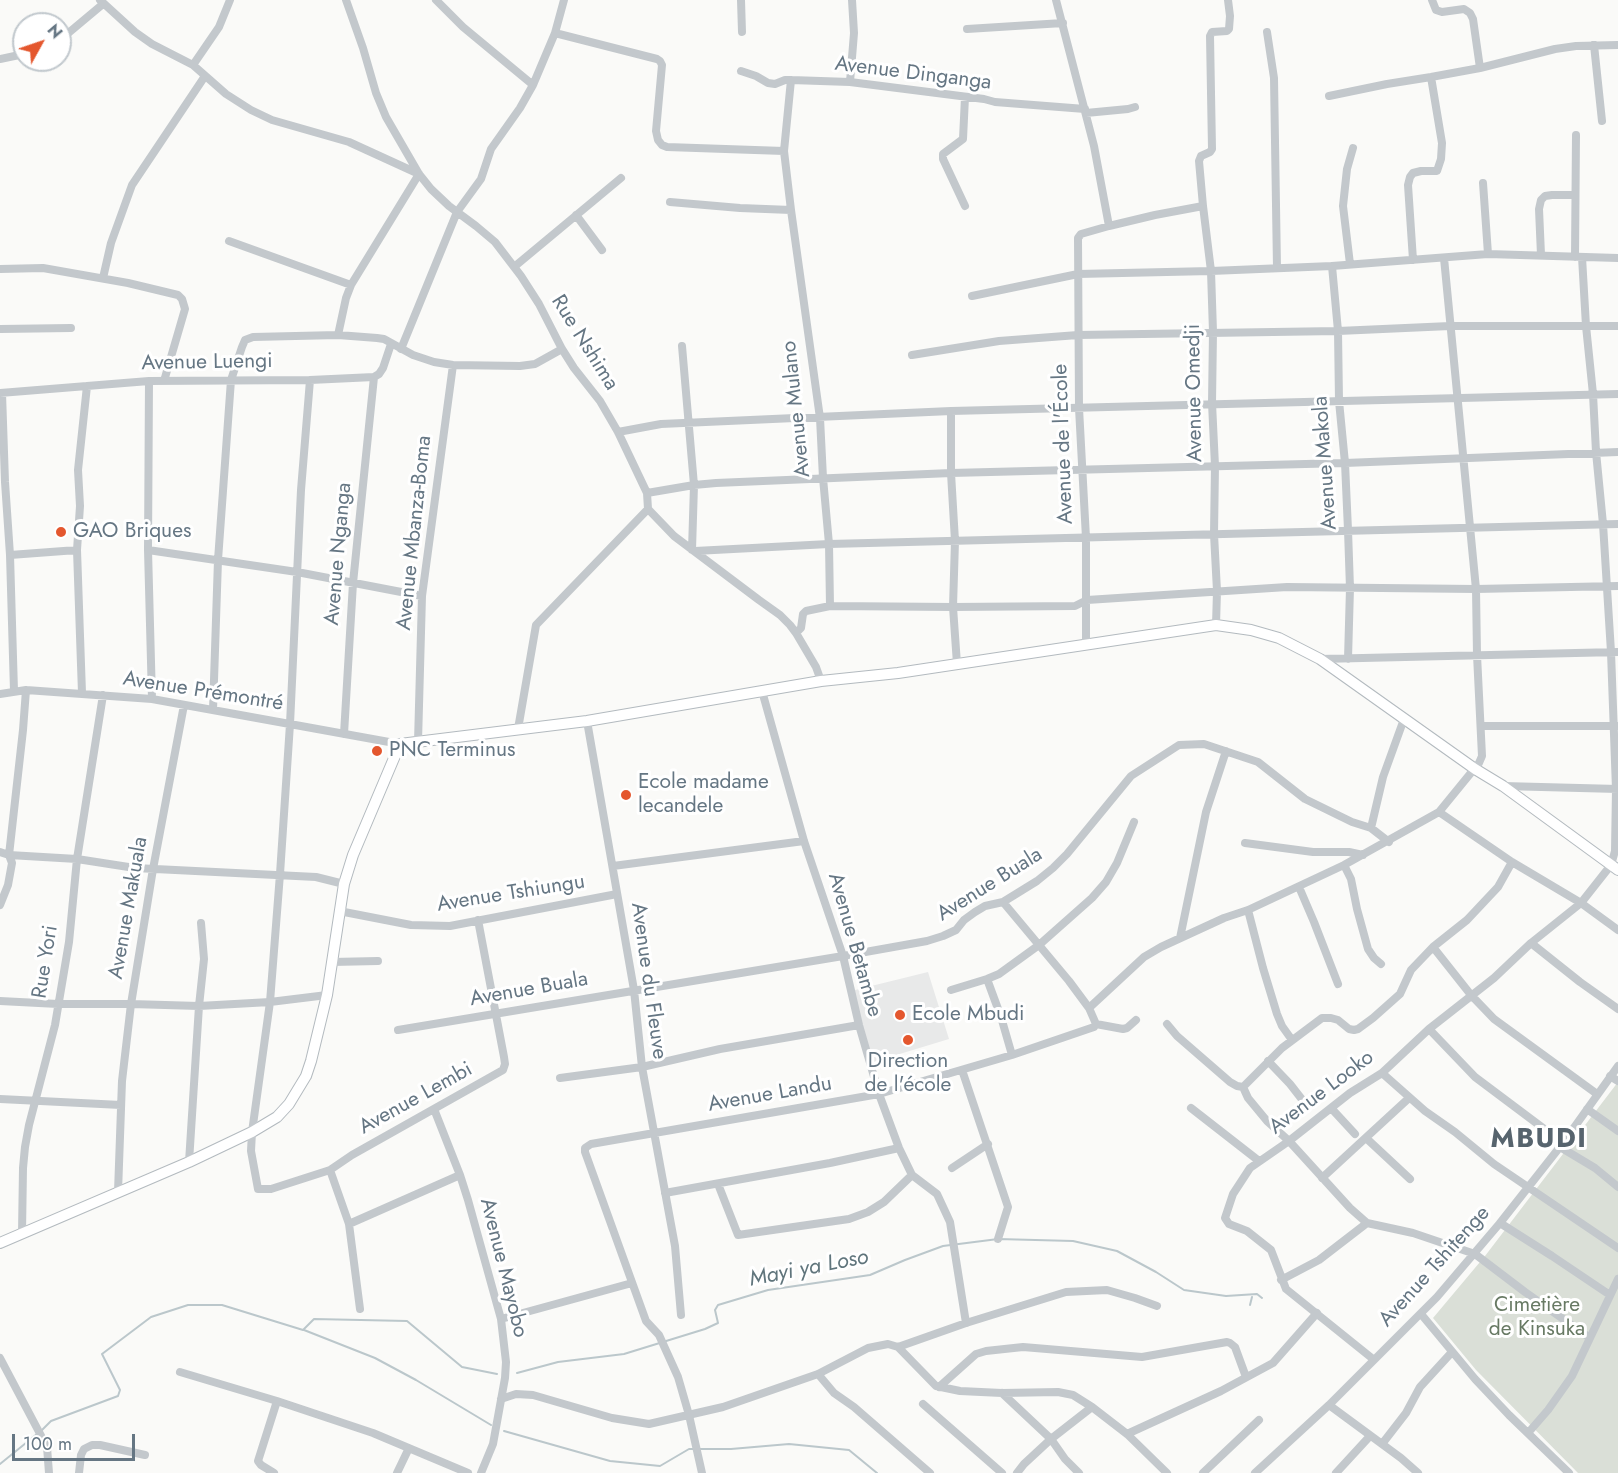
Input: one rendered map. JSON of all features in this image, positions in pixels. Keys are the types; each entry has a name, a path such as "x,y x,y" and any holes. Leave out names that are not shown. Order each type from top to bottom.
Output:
{"street":[{"path":"193,65 219,27 230,0"},
{"name":"Rue Nshima","path":"346,0 386,117 419,174 431,189 495,242 514,267 539,304 562,349 600,401 618,432 647,493 648,509"},
{"path":"436,0 463,27 533,85"},
{"path":"401,349 458,212 481,179 491,149 533,85 555,33 564,0"},
{"path":"741,0 742,32"},
{"path":"850,82 854,33 852,0"},
{"path":"1056,0 1094,146 1109,226 1203,206"},
{"name":"Avenue Omedji","path":"1216,625 1213,332 1210,271 1199,161 1201,156 1210,152 1212,148 1210,36 1212,32 1229,29 1228,0"},
{"path":"1432,0 1436,10 1442,12 1464,9 1470,13 1473,19 1480,68"},
{"path":"72,29 102,2 135,32 152,44 193,65 226,94 250,110 272,120 349,142 419,174 351,285 338,335"},
{"path":"967,29 1063,23"},
{"path":"1267,32 1274,78 1277,268"},
{"path":"555,33 660,61 662,65 656,131 662,145 784,151"},
{"path":"1594,45 1602,120"},
{"path":"1329,96 1480,68 1555,49 1618,45"},
{"name":"Avenue Dinganga","path":"741,71 775,84 784,80 850,82 995,102 1085,111 1128,109 1135,106"},
{"path":"103,278 111,243 132,185 205,76"},
{"path":"1413,260 1408,185 1413,173 1437,171 1442,143 1431,77"},
{"name":"Avenue Mulano","path":"792,80 784,151 820,418 829,544 830,606"},
{"path":"965,97 963,139 944,154 944,159 965,206"},
{"path":"1575,135 1575,195 1579,256 1593,394 1606,586 1615,652 1617,789 1615,867"},
{"path":"1350,264 1343,206 1347,169 1353,148"},
{"path":"514,267 621,178"},
{"path":"1483,183 1488,254"},
{"path":"1541,255 1539,209 1542,200 1545,196 1575,195"},
{"path":"670,201 791,210"},
{"path":"576,215 602,250"},
{"name":"Avenue de l'École","path":"1086,643 1086,538 1079,408 1077,242 1081,234 1109,226"},
{"path":"229,241 351,285"},
{"path":"972,296 1078,274 1332,266 1488,254 1618,258"},
{"path":"1089,1008 1144,957 1161,947 1344,866 1439,812 1475,769 1482,756 1476,590 1444,258"},
{"name":"Avenue Makola","path":"1332,266 1338,331 1339,401 1348,530 1350,588 1348,659"},
{"path":"0,269 43,268 103,278 178,295 185,309 164,381"},
{"path":"912,355 999,341 1078,335 1338,331 1450,326 1618,326"},
{"path":"0,329 71,328"},
{"path":"213,710 218,560 231,380 243,342 253,337 338,335 377,338 384,339 413,355 453,365 535,364 562,349"},
{"path":"374,377 379,374 391,344"},
{"path":"682,346 694,485 693,551"},
{"name":"Avenue Mbanza-Boma","path":"418,742 422,596 453,365"},
{"name":"Avenue Luengi","path":"1,393 149,381 310,380 374,377"},
{"name":"Avenue Nganga","path":"344,734 353,583 374,377"},
{"path":"252,1132 270,1002 280,874 301,490 310,380"},
{"path":"149,381 148,550 152,699"},
{"path":"82,693 76,550 80,506 78,470 87,386"},
{"path":"1,393 10,555 14,692"},
{"path":"618,432 660,424 951,411 1618,394"},
{"path":"951,411 951,473 955,541 953,608 957,664"},
{"path":"647,493 694,485 823,478 1345,463 1618,452"},
{"path":"518,729 536,625 648,509 674,536 780,615 796,633 816,667 820,681"},
{"path":"693,551 829,544 1618,524"},
{"path":"10,555 76,550"},
{"path":"148,550 297,573 422,596"},
{"path":"796,633 801,628 803,614 806,611 830,606 953,608 1076,606 1087,600 1287,587 1476,590 1618,586"},
{"path":"0,1244 189,1162 252,1132 277,1116 289,1104 306,1076 311,1061 327,995 344,884 353,855 400,744 587,721 820,681 898,673 1216,625 1251,630 1279,638 1320,659 1615,867"},
{"path":"1320,659 1615,652"},
{"path":"0,905 12,863 9,855 26,690"},
{"name":"Avenue Prémontré","path":"0,694 26,690 152,699 400,744"},
{"name":"Avenue Betambe","path":"762,691 804,841 843,956 859,1025 879,1094 899,1148 912,1175 938,1194 950,1222 966,1323"},
{"name":"Rue Yori","path":"22,1233 23,1168 29,1125 55,1025 69,942 77,859 103,695"},
{"name":"Avenue Makuala","path":"184,705 153,868 131,1004 199,1006 270,1002 327,995"},
{"path":"1371,828 1383,777 1404,718"},
{"name":"Avenue du Fleuve","path":"587,721 634,990 642,1067 675,1246 681,1315"},
{"path":"1481,726 1616,726"},
{"name":"Avenue Buala","path":"398,1030 843,956 943,936 956,930 964,920 985,906 1003,902 1037,881 1067,854 1131,776 1179,745 1204,744 1258,762 1305,799 1352,822 1371,828 1389,842"},
{"path":"1180,938 1206,812 1226,751"},
{"path":"1503,786 1617,789"},
{"path":"1439,812 1512,862 1581,903 1618,930"},
{"path":"951,990 987,980 999,974 1039,945 1092,898 1106,882 1117,863 1134,822"},
{"path":"613,866 804,841"},
{"path":"1245,843 1313,852 1349,852 1363,855"},
{"path":"0,852 9,855 77,859 135,868 315,877 344,884"},
{"path":"1243,1087 1292,1040 1322,1018 1338,1020 1349,1029 1358,1029 1373,1018 1400,993 1411,970 1433,947 1467,920 1498,887 1512,862"},
{"path":"1344,866 1351,879 1368,949 1381,964"},
{"name":"Avenue Looko","path":"1373,1359 1286,1289 1271,1250 1248,1232 1229,1224 1225,1218 1233,1194 1250,1168 1289,1141 1350,1093 1382,1073 1429,1029 1494,978 1581,903 1615,867"},
{"path":"1299,887 1338,984"},
{"name":"Avenue Tshiungu","path":"339,911 411,925 450,926 617,894"},
{"path":"1003,902 1089,1008 1096,1024 1123,1029 1136,1020"},
{"path":"1248,910 1277,1014 1292,1040"},
{"name":"Avenue Lembi","path":"252,1132 251,1151 258,1189 271,1189 330,1170 352,1155 502,1070 505,1064 504,1057 478,920"},
{"path":"189,1162 204,959 201,923"},
{"path":"1531,944 1618,1009"},
{"path":"1433,947 1471,995 1494,1019 1597,1094"},
{"path":"332,962 378,961"},
{"path":"987,980 1012,1055"},
{"path":"0,1001 131,1004 122,1081 118,1192"},
{"name":"Avenue Landu","path":"632,1283 585,1148 591,1144 879,1094 1012,1055 1094,1027 1096,1024"},
{"path":"1167,1024 1177,1036 1230,1082 1243,1087"},
{"path":"560,1078 642,1067 720,1049 859,1025"},
{"path":"1429,1029 1474,1077 1618,1187"},
{"path":"1268,1061 1304,1102"},
{"name":"Avenue Tshitenge","path":"1260,1472 1421,1314 1475,1254 1561,1145 1618,1066"},
{"path":"962,1070 1008,1207 998,1239"},
{"path":"1382,1073 1409,1098 1494,1164 1618,1248"},
{"path":"1610,1076 1618,1081"},
{"path":"1243,1087 1248,1098 1267,1121 1367,1223 1413,1233 1475,1254 1590,1338"},
{"path":"1322,1178 1409,1098"},
{"path":"0,1099 121,1105"},
{"path":"1191,1108 1259,1161"},
{"path":"1331,1108 1354,1134"},
{"name":"Avenue Mayobo","path":"434,1109 460,1175 501,1319 506,1362 493,1444 481,1473"},
{"path":"1587,1109 1618,1131"},
{"path":"1366,1138 1410,1179"},
{"path":"952,1168 988,1144"},
{"path":"665,1193 899,1148"},
{"path":"330,1170 349,1224 360,1309"},
{"path":"349,1224 460,1175"},
{"path":"718,1184 738,1235 858,1216 884,1202 912,1175"},
{"path":"1281,1280 1319,1260 1367,1223"},
{"path":"1500,1223 1610,1295"},
{"path":"1528,1433 1572,1376 1618,1279"},
{"path":"501,1319 632,1283 646,1321 658,1335 678,1377 702,1473"},
{"path":"898,1347 1057,1294 1107,1290 1157,1306"},
{"path":"1127,1434 1221,1391 1273,1362 1317,1313"},
{"path":"1421,1314 1482,1386 1569,1473"},
{"path":"939,1387 976,1354 1023,1347 1142,1357 1230,1342 1246,1377"},
{"path":"501,1399 516,1394 533,1395 603,1416 649,1424 723,1407 818,1374 868,1348 888,1344 898,1347 930,1381 939,1387 1002,1394 1066,1393 1092,1407 1127,1434 1167,1473"},
{"path":"1382,1444 1406,1413 1420,1388 1452,1352"},
{"path":"0,1358 4,1373 47,1447 49,1473"},
{"path":"180,1372 372,1433 468,1473"},
{"path":"818,1374 834,1393 854,1407 930,1473"},
{"path":"1002,1394 1051,1439 1065,1459 1079,1473"},
{"path":"274,1473 258,1461 277,1401"},
{"path":"923,1404 1002,1473"},
{"path":"1329,1405 1418,1473"},
{"path":"1017,1473 1051,1439 1092,1407"},
{"path":"1203,1473 1259,1420"},
{"path":"1336,1473 1370,1436"},
{"path":"79,1473 81,1455 84,1449 92,1445 145,1455"},
{"path":"398,1473 409,1448"}],"shaded area":[{"name":"Ecole Mbudi","path":"928,972 949,1039 870,1063 851,991"}],"green space":[{"name":"Cimetière de Kinsuka","path":"1618,1082 1618,1473 1578,1473 1476,1370 1433,1318 1485,1256"}],"waterway":[{"name":"Mayi ya Loso","path":"517,1373 558,1362 624,1354 705,1329 718,1323 715,1310 718,1305 768,1290 870,1275 943,1246 998,1239 1073,1241 1117,1251 1184,1290 1226,1296 1257,1294 1262,1298"},
{"path":"1250,1305 1252,1297"},
{"name":"Mayi ya Loso","path":"41,1431 51,1421 118,1396 120,1390 102,1354 151,1317 188,1305 222,1305 303,1330 314,1319 407,1321 462,1367 497,1374"},
{"path":"304,1330 375,1358 491,1425"},
{"path":"504,1431 610,1461 660,1466 689,1449 694,1449"},
{"name":"Mayi ya Loso","path":"0,1464 37,1434"},
{"path":"700,1449 789,1444 849,1450 877,1473"}],"place":[{"name":"GAO Briques","path":"61,532"},
{"name":"PNC Terminus","path":"377,751"},
{"name":"Ecole madame lecandele","path":"626,795"},
{"name":"Ecole Mbudi","path":"900,1015"},
{"name":"Direction de l'école","path":"908,1040"}],"district":[{"name":"MBUDI","path":"1539,1140"}]}
